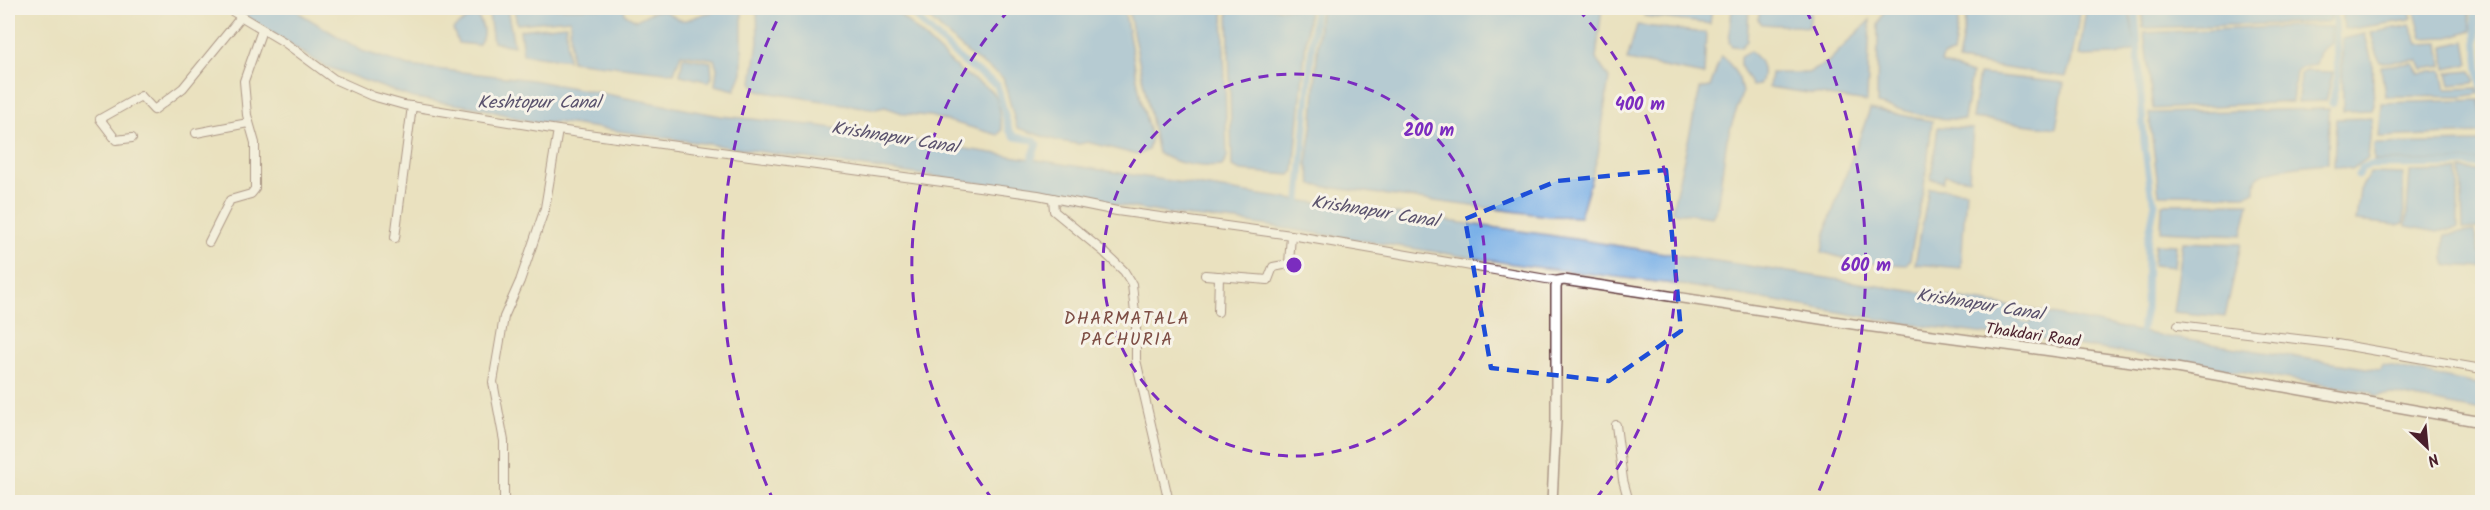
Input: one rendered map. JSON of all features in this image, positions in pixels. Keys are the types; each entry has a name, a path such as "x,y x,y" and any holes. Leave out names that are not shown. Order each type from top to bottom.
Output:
{"street":[{"path":"228,8 284,42 334,79 372,96 411,106 447,110 558,130 1053,198 1117,211 1291,235 1558,281 1552,502"},
{"path":"132,138 116,140 100,119 141,96 154,110 178,93 241,17"},
{"path":"209,242 230,200 251,194 255,189 255,143 248,123 244,81 262,30"},
{"path":"395,238 411,106"},
{"path":"196,133 248,123"},
{"path":"504,502 504,441 493,382 504,317 520,281 545,208 558,130"},
{"path":"1053,198 1054,211 1098,246 1124,271 1131,284 1136,323 1136,360 1169,502"},
{"path":"1205,275 1268,280 1273,267 1289,264 1291,235"},
{"path":"1218,312 1219,276"},
{"name":"Thakdari Road","path":"1558,281 1578,281 1866,326 2176,368 2482,422"},
{"path":"2178,325 2331,343 2482,369"},
{"path":"1616,425 1623,480 1629,502"}],"highlighted area":[{"path":"1666,170 1681,331 1609,381 1491,368 1465,219 1557,181"}],"water":[{"name":"Keshtopur Canal","path":"233,8 291,8 362,51 409,66 532,80 721,116 820,126 1260,195 1542,234 2027,309 2167,337 2379,370 2383,365 2482,385 2482,411 2394,394 2375,396 2371,392 2045,340 2032,336 2031,317 2019,317 2021,333 2011,331 2008,337 1902,323 1689,286 1520,265 1237,221 1183,216 1019,189 556,122 539,124 481,108 413,98 322,65"},
{"path":"488,8 507,8 514,46 493,42"},
{"path":"514,8 624,8 625,14 636,20 661,10 683,20 713,12 717,8 742,8 742,73 735,90 715,85 717,68 714,59 681,54 674,73 571,61 570,19 517,24"},
{"path":"757,8 896,8 897,12 960,71 992,91 997,99 1002,130 998,135 930,116 905,114 885,107 876,109 758,91 752,82 758,42"},
{"path":"917,8 1124,8 1141,100 1151,137 1148,150 1138,155 1088,142 1079,144 1058,141 1017,128 1003,78 971,56"},
{"path":"1128,8 1223,8 1227,158 1222,166 1189,164 1158,153"},
{"path":"1228,8 1309,8 1294,171 1290,175 1241,171 1232,167"},
{"path":"1320,8 1602,8 1596,59 1609,78 1598,155 1580,217 1548,216 1312,185 1307,164 1313,120"},
{"path":"1645,8 1712,8 1710,24 1644,16"},
{"path":"1732,8 1749,8 1747,41 1741,47 1732,46 1729,42"},
{"path":"1761,8 1811,8 1809,27 1762,24 1758,19"},
{"path":"1885,8 1960,8 1953,54 1943,56 1941,63 1972,74 1964,120 1935,118 1877,104 1878,25"},
{"path":"1968,8 2081,8 2066,77 1958,61"},
{"path":"2086,8 2129,8 2136,50 2116,55 2079,56"},
{"path":"2142,8 2330,8 2331,17 2328,22 2143,28"},
{"path":"2342,8 2408,8 2412,17 2410,20 2344,30"},
{"path":"2414,8 2468,8 2472,30 2449,37 2422,38"},
{"path":"477,16 483,31 481,42 478,45 458,43 453,29 467,19"},
{"path":"1870,20 1867,102 1769,87 1771,73 1808,73 1827,63"},
{"path":"566,25 568,60 523,54 520,30"},
{"path":"1637,25 1706,33 1704,75 1627,60"},
{"path":"2410,25 2418,44 2439,43 2442,66 2422,69 2418,60 2380,62 2371,33"},
{"path":"2297,26 2331,27 2331,43 2320,52 2316,64 2301,68 2296,72 2292,102 2153,109 2144,33"},
{"path":"2365,34 2372,62 2374,105 2372,110 2343,111 2342,39"},
{"path":"2465,41 2469,64 2446,69 2444,46"},
{"path":"1750,51 1762,66 1759,85 1752,86 1740,65 1740,57"},
{"path":"1721,56 1727,60 1739,78 1742,93 1727,139 1717,208 1712,217 1674,212 1672,210 1700,89 1710,87"},
{"path":"683,57 711,62 712,77 709,82 680,75"},
{"path":"2413,63 2419,73 2442,71 2446,89 2476,88 2478,94 2460,97 2385,96 2381,66"},
{"path":"2305,71 2333,72 2326,101 2298,102 2300,74"},
{"path":"2471,71 2475,80 2473,83 2451,85 2448,73"},
{"path":"1979,74 2064,83 2056,128 1972,118"},
{"path":"2480,100 2482,133 2379,137 2382,103"},
{"path":"1870,109 1932,121 1926,175 1910,259 1906,265 1856,262 1822,252 1828,224"},
{"path":"2329,109 2328,163 2269,172 2257,178 2255,192 2244,195 2159,194 2149,113"},
{"path":"2372,118 2368,158 2352,169 2334,166 2336,119"},
{"path":"1938,127 1973,129 1969,179 1945,175 1943,182 1931,179"},
{"path":"2482,142 2482,161 2374,161 2374,144"},
{"path":"2461,170 2482,171 2482,228 2463,229"},
{"path":"2458,171 2458,228 2437,232 2406,226 2410,172"},
{"path":"2370,173 2403,174 2404,223 2397,225 2356,221 2360,190"},
{"path":"1929,188 1966,191 1961,268 1915,264"},
{"path":"2249,203 2242,235 2161,231 2162,204"},
{"path":"2474,231 2479,253 2482,254 2482,267 2446,265 2445,235"},
{"path":"2183,242 2241,244 2225,317 2173,312"},
{"path":"2155,244 2176,245 2174,267 2153,265"}],"waterway":[{"path":"906,8 963,62 997,85 1009,130 1015,137 1034,140 1037,144 1032,158"},
{"path":"1299,200 1315,8"},
{"path":"2135,8 2144,143 2151,193 2155,203 2147,244 2146,309 2141,332"},
{"path":"2332,103 2338,75 2334,8"},
{"path":"2474,8 2482,92"},
{"path":"2358,175 2362,168 2369,165 2482,164"},
{"name":"Krishnapur Canal","path":"2012,324 2037,327"}],"district":[{"name":"DHARMATALA PACHURIA","path":"1127,328"}]}
